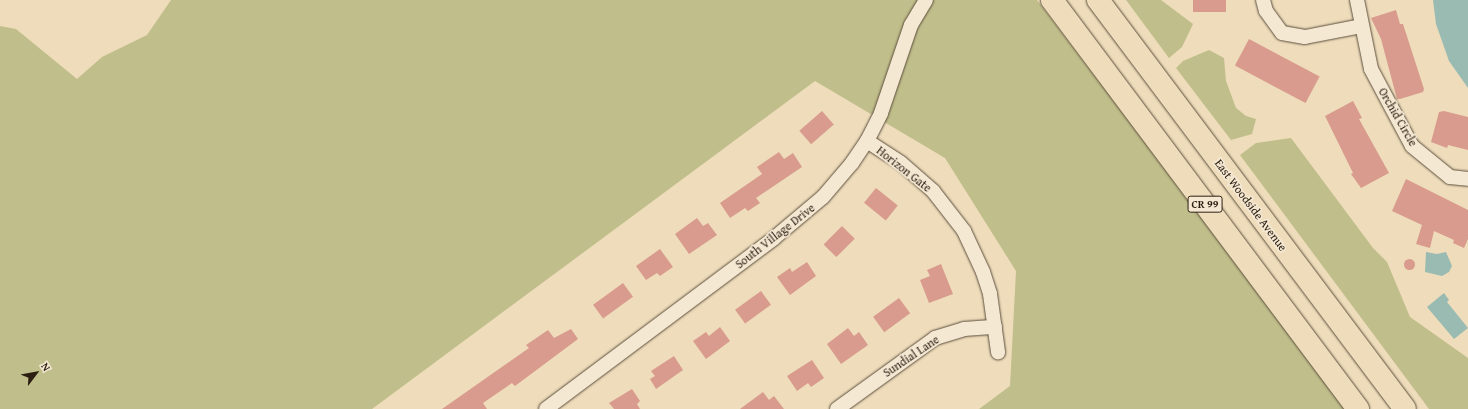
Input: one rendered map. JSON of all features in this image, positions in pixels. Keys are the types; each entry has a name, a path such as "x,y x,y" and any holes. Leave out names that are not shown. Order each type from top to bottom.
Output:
{"main road":[{"name":"CR 99","path":"1052,0 1358,409"},
{"name":"East Woodside Avenue","path":"1098,0 1405,409"}],"street":[{"name":"South Village Drive","path":"546,409 800,218 838,180 867,140 881,113 910,25 926,0"},
{"path":"1263,0 1266,11 1282,33 1305,37 1362,26"},
{"name":"Orchid Circle","path":"1357,0 1371,68 1412,146 1450,177 1468,179"},
{"name":"Horizon Gate","path":"867,140 917,176 950,209 964,231 983,272 995,327 998,352"},
{"name":"Sundial Lane","path":"837,409 935,338 964,330 995,327"}],"shaded area":[{"path":"171,0 1037,0 1348,409 979,409 1010,386 1016,271 945,158 815,81 372,409 0,409 0,26 16,29 77,79 102,57 147,35"},
{"path":"1126,0 1161,0 1193,24 1182,47 1169,58"},
{"path":"1209,50 1224,58 1226,81 1236,108 1246,116 1256,119 1252,134 1231,140 1176,68 1183,61"},
{"path":"1291,138 1373,248 1387,262 1410,317 1468,358 1468,409 1429,409 1240,155 1256,143"}],"water":[{"path":"1433,0 1468,0 1468,88 1449,61 1436,24"},
{"path":"1426,252 1437,254 1446,252 1452,266 1449,272 1442,276 1425,272"},
{"path":"1444,293 1449,300 1447,302 1468,328 1454,339 1427,307"}],"building":[{"path":"1193,0 1226,0 1226,12 1193,12"},
{"path":"1396,10 1400,24 1403,24 1424,89 1423,92 1400,99 1397,99 1381,39 1371,18"},
{"path":"1249,39 1320,77 1306,103 1235,65"},
{"path":"1353,101 1362,118 1359,119 1389,173 1361,188 1351,174 1353,173 1325,116"},
{"path":"822,111 834,125 811,144 799,131"},
{"path":"1444,111 1468,117 1468,150 1448,145 1447,148 1431,142 1439,112"},
{"path":"779,152 784,159 793,153 802,167 756,198 760,203 748,211 745,208 730,218 720,203 762,174 757,167"},
{"path":"1406,179 1468,210 1468,239 1464,248 1453,243 1454,240 1434,231 1430,248 1416,244 1422,225 1392,211"},
{"path":"876,188 898,206 886,220 864,203"},
{"path":"697,218 703,226 708,223 717,235 689,254 675,234"},
{"path":"842,226 855,239 836,257 824,244"},
{"path":"660,249 673,267 660,276 657,273 646,280 636,266"},
{"path":"1407,259 1411,259 1413,260 1413,268 1407,269 1404,266 1404,262"},
{"path":"807,262 816,276 790,295 777,277 790,268 792,272"},
{"path":"941,264 953,294 929,303 920,280 930,276 927,270"},
{"path":"623,283 633,297 603,319 593,305"},
{"path":"761,291 771,305 745,324 735,310"},
{"path":"899,298 910,313 884,332 873,317"},
{"path":"720,327 730,341 706,359 693,341 706,332 709,336"},
{"path":"848,328 854,336 859,332 868,345 841,364 827,344"},
{"path":"571,329 578,339 515,386 512,383 483,403 487,409 442,409 529,348 526,345 548,330 554,338"},
{"path":"674,356 683,370 656,389 650,379 655,376 651,371"},
{"path":"812,360 824,378 811,387 808,383 797,391 787,376"},
{"path":"632,389 640,401 637,404 640,409 614,409 609,403"},
{"path":"763,392 769,400 774,396 784,409 740,409"}]}
